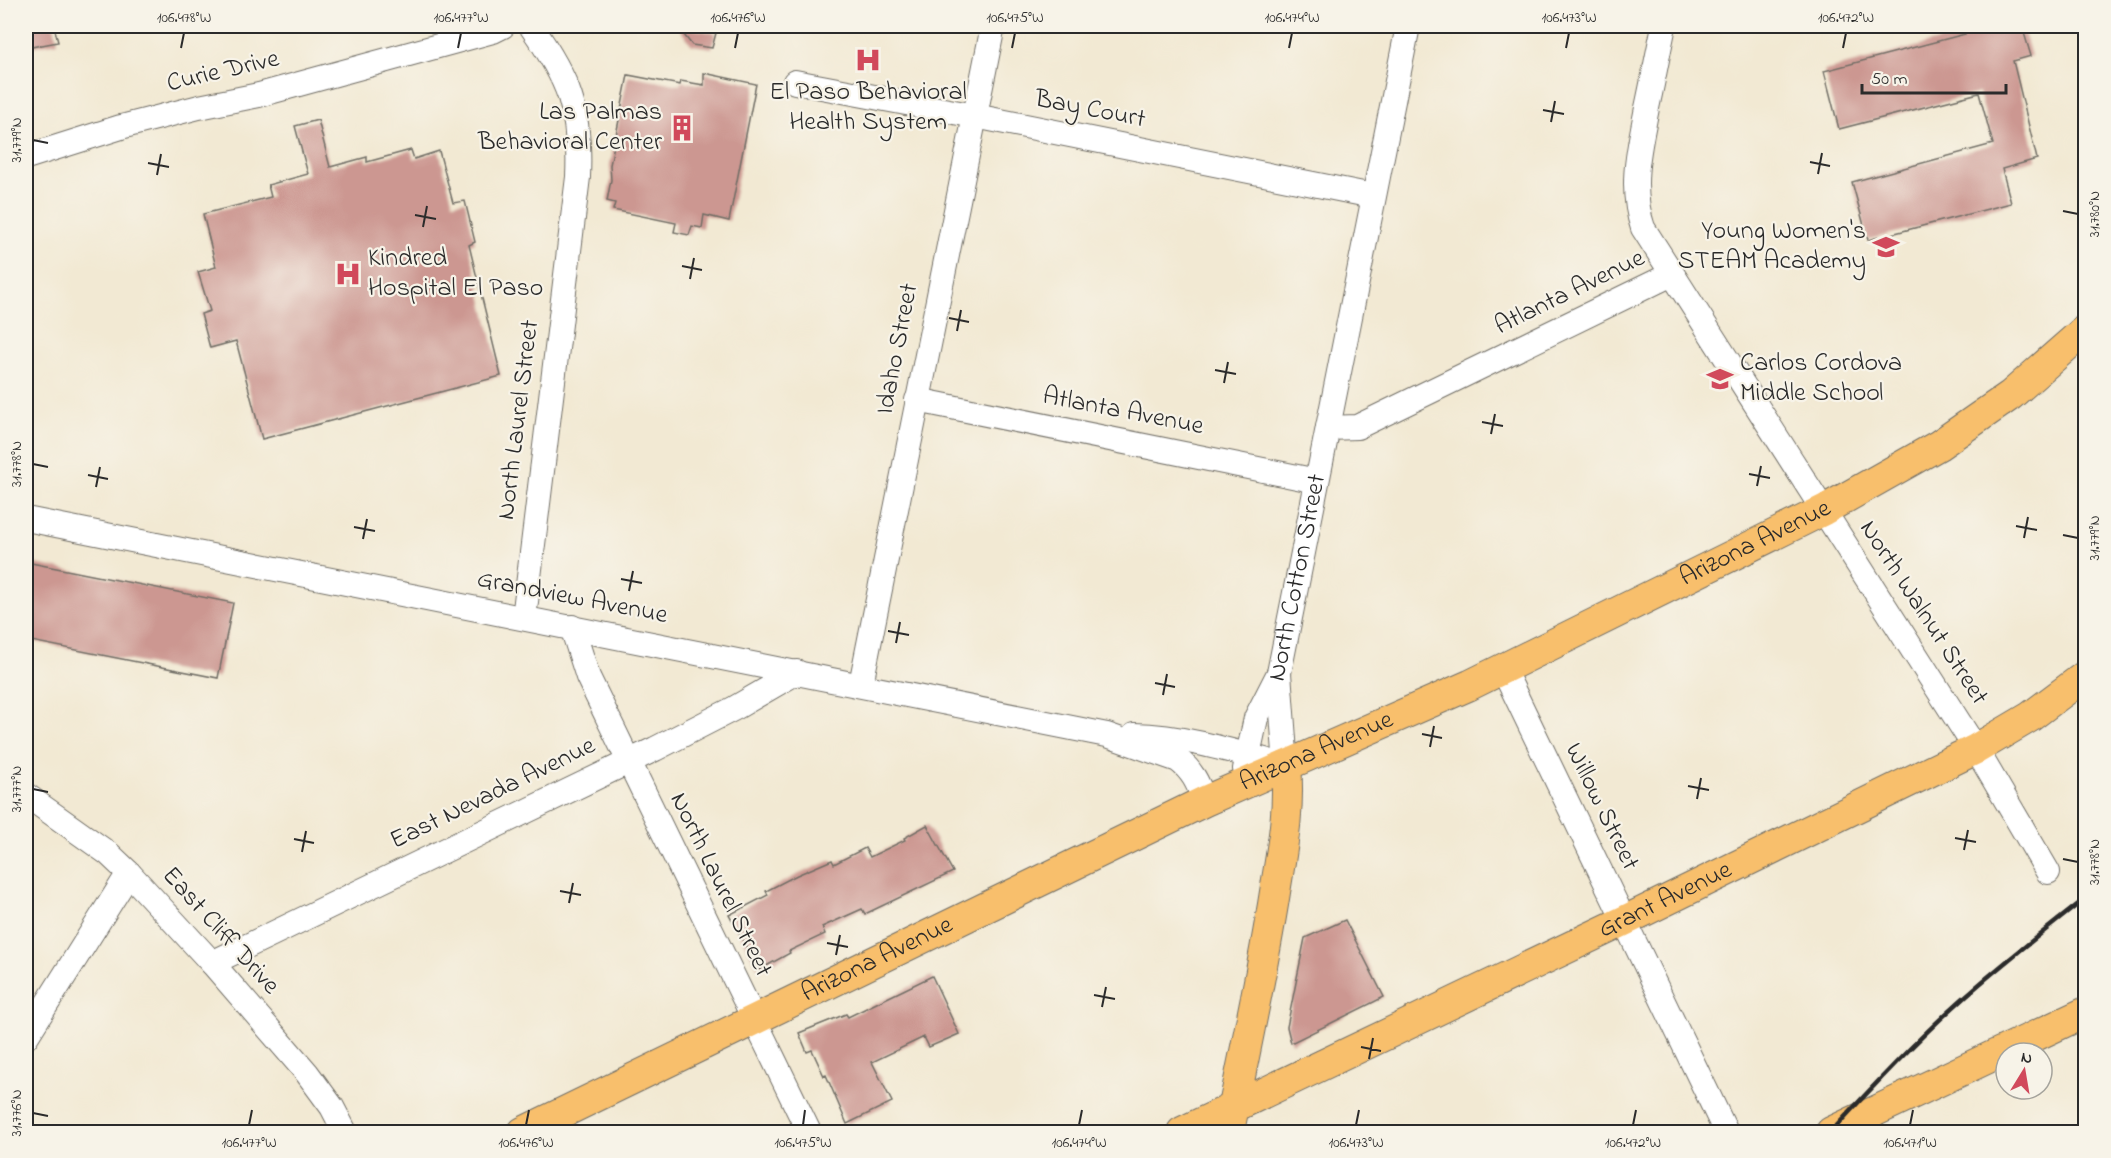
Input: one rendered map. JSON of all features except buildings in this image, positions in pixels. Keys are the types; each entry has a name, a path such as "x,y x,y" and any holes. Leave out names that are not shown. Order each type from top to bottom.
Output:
{"main road":[{"name":"Arizona Avenue","path":"523,1132 1205,801 1470,685 1824,510 1939,445 2002,401 2064,350 2085,329"},
{"name":"Grant Avenue","path":"1182,1132 1231,1120 1624,921 1976,748 2030,717 2085,675"},
{"name":"North Cotton Street","path":"1231,1120 1270,923 1287,819 1286,766"},
{"path":"1832,1132 1865,1124 2085,1012"}],"street":[{"name":"Curie Drive","path":"26,156 121,127 199,106 259,95 493,31 503,26"},
{"name":"North Laurel Street","path":"524,618 578,177 580,142 576,115 568,88 549,51 531,26"},
{"name":"Idaho Street","path":"861,684 993,26"},
{"name":"North Cotton Street","path":"1286,766 1280,673 1408,26"},
{"name":"North Walnut Street","path":"1664,26 1637,162 1635,188 1637,210 1643,228 1976,748 2048,872"},
{"name":"Bay Court","path":"795,82 1373,196"},
{"name":"Atlanta Avenue","path":"1328,428 1357,428 1672,274"},
{"name":"Atlanta Avenue","path":"917,400 1317,481"},
{"name":"Grandview Avenue","path":"26,519 861,684 1107,735 1178,760 1188,766 1196,778 1205,801"},
{"name":"North Laurel Street","path":"572,627 588,677 809,1132"},
{"name":"Willow Street","path":"1503,669 1726,1132"},
{"name":"East Nevada Avenue","path":"212,963 628,760 655,749 735,708 797,672"},
{"path":"1241,785 1256,718 1280,673"},
{"name":"Grandview Avenue","path":"1107,735 1155,735 1248,755 1286,766"},
{"name":"East Cliff Drive","path":"26,795 109,854 129,873 212,963 307,1073 332,1107 345,1132"},
{"path":"26,1037 129,873"}],"railway":[{"path":"1831,1132 1942,1018 2005,962 2086,898"}],"place":[{"name":"El Paso Behavioral Health System","path":"868,60"},
{"name":"Las Palmas Behavioral Center","path":"682,128"},
{"name":"Young Women's STEAM Academy","path":"1886,247"},
{"name":"Kindred Hospital El Paso","path":"348,274"},
{"name":"Carlos Cordova Middle School","path":"1720,379"}]}
